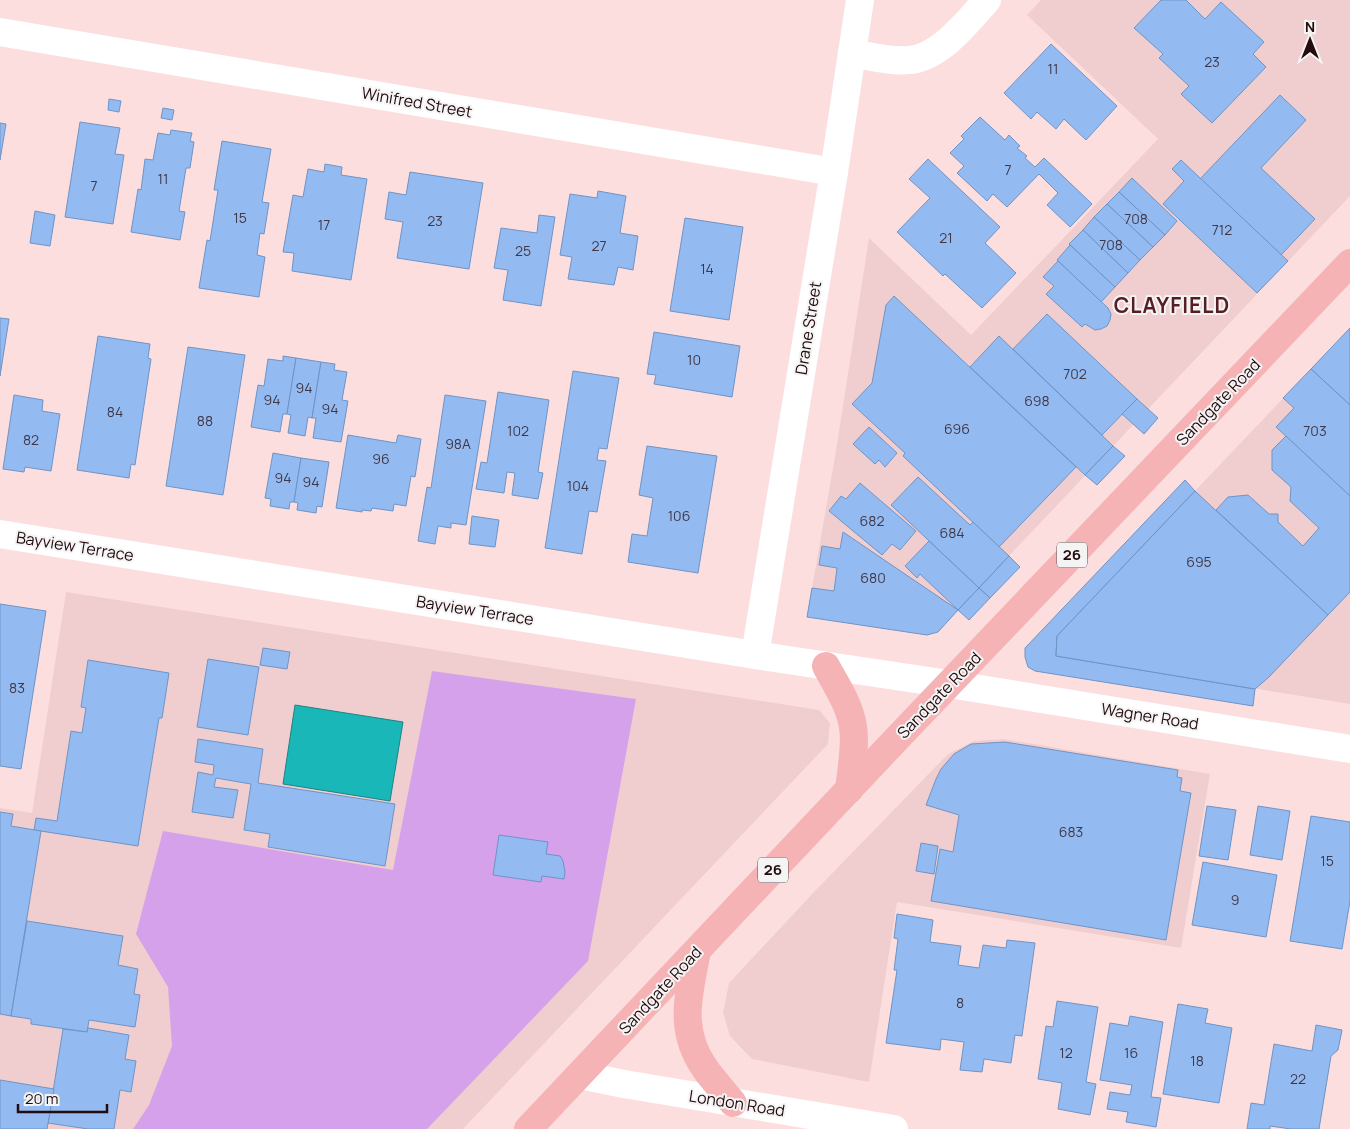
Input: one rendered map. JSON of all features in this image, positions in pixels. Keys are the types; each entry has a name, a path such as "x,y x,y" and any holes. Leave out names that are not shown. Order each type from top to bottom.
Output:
{"highway":[{"name":"Sandgate Road","path":"528,1129 1350,263"},
{"path":"826,666 850,714 854,727 849,790"},
{"path":"697,951 687,1006 688,1026 692,1042 705,1070 733,1102"}],"street":[{"name":"Drane Street","path":"755,655 834,172 860,0"},
{"path":"852,54 909,60 920,58 935,51 954,35 987,0"},
{"name":"Winifred Street","path":"0,32 834,172"},
{"name":"Bayview Terrace","path":"0,534 755,655 949,684"},
{"name":"Wagner Road","path":"949,684 1350,749"},
{"name":"London Road","path":"580,1075 894,1129"}],"shaded area":[{"path":"1041,0 1350,0 1350,196 938,632 927,635 807,617 836,451 869,238 971,335 1158,139 1027,15"},
{"path":"1350,328 1350,704 1056,656 1057,636"},
{"path":"66,592 819,710 830,723 828,744 463,1129 0,1129 0,808 32,813"},
{"path":"432,671 636,699 588,961 427,1129 133,1129 149,1105 172,1046 168,987 136,934 163,831 393,870"},
{"path":"1004,739 1210,774 1181,948 897,902 869,1082 752,1059 730,1036 723,1013 729,983 948,754 974,741"}],"water":[{"path":"295,705 403,722 390,801 283,784"}],"building":[{"path":"1161,0 1186,0 1205,19 1221,2 1264,42 1253,54 1266,67 1212,123 1181,94 1189,86 1159,58 1163,54 1134,28"},
{"path":"1051,44 1117,106 1086,140 1064,119 1056,129 1037,112 1031,119 1004,93"},
{"path":"1280,95 1306,120 1261,168 1315,219 1281,255 1200,179"},
{"path":"109,99 121,101 119,112 108,110"},
{"path":"163,108 174,110 172,120 161,118"},
{"path":"980,117 1005,140 1009,135 1020,146 1017,148 1027,156 1025,158 1035,167 1044,158 1092,204 1070,227 1047,205 1058,193 1039,174 1007,207 993,194 987,201 957,173 964,166 950,153 964,139 961,136"},
{"path":"80,122 120,128 115,154 124,155 113,224 65,217"},
{"path":"0,123 6,124 0,160"},
{"path":"171,130 192,133 190,141 194,142 190,168 186,168 179,211 185,212 180,240 131,232 138,189 141,190 145,159 153,160 158,133 170,135"},
{"path":"222,141 271,149 262,202 269,203 264,234 260,233 257,255 265,257 259,297 199,288 207,240 210,241 218,190 214,190"},
{"path":"928,159 1000,227 985,243 1016,273 982,308 945,274 943,276 897,232 930,198 909,179"},
{"path":"1181,160 1288,261 1257,293 1163,204 1184,181 1172,169"},
{"path":"325,164 342,167 341,175 367,179 351,280 292,271 294,253 283,252 293,195 303,197 308,169 324,172"},
{"path":"410,172 483,183 469,269 397,258 403,222 385,219 389,192 406,195"},
{"path":"1132,178 1177,221 1165,235 1119,192"},
{"path":"598,191 626,196 620,233 638,236 633,270 618,267 614,285 568,279 572,257 560,255 570,194 597,198"},
{"path":"1119,192 1165,235 1153,247 1107,204"},
{"path":"1107,204 1153,247 1140,260 1094,217"},
{"path":"35,211 55,215 50,246 30,243"},
{"path":"539,215 555,217 541,306 503,300 508,270 494,268 501,228 537,233"},
{"path":"1094,217 1140,260 1128,273 1083,230"},
{"path":"685,218 743,227 729,320 670,311"},
{"path":"1083,230 1128,273 1115,287 1069,244"},
{"path":"1070,245 1115,287 1101,302 1057,260"},
{"path":"1058,261 1108,308 1111,314 1107,326 1095,330 1085,324 1082,327 1046,294 1054,286 1043,277"},
{"path":"894,296 1076,467 999,547 903,456 905,453 852,404 872,383 886,305"},
{"path":"1047,314 1137,399 1102,435 1013,349"},
{"path":"0,318 9,319 0,376"},
{"path":"1350,328 1350,405 1311,369"},
{"path":"654,332 740,346 732,397 654,384 656,375 647,374"},
{"path":"98,336 150,344 148,358 151,359 135,465 131,464 129,478 77,470"},
{"path":"999,336 1113,446 1085,475 970,367"},
{"path":"188,347 245,355 223,495 166,486"},
{"path":"283,356 296,358 287,414 283,414 280,432 251,427 258,385 264,386 268,359 283,361"},
{"path":"296,358 321,362 312,418 308,417 305,436 288,433 291,415 287,414"},
{"path":"321,362 335,364 334,370 347,372 342,400 348,401 341,442 313,438 316,418 312,418"},
{"path":"1311,369 1350,405 1350,496 1276,427 1294,408 1283,398"},
{"path":"573,371 619,378 607,449 599,448 597,460 606,461 597,512 589,511 582,554 545,548"},
{"path":"498,392 549,400 538,472 543,473 538,499 512,495 515,473 507,472 504,493 476,489 481,462 487,463"},
{"path":"14,395 43,400 42,411 60,414 51,471 25,467 24,472 3,469"},
{"path":"445,395 486,401 466,525 451,523 451,528 438,526 435,544 418,541 427,487 431,488"},
{"path":"1137,399 1158,418 1144,434 1122,414"},
{"path":"869,427 897,453 885,467 879,460 875,464 853,444"},
{"path":"348,435 396,443 398,435 421,439 415,477 411,476 406,506 394,504 393,511 372,508 371,511 362,510 362,512 336,508"},
{"path":"1286,436 1350,496 1350,592 1328,615 1216,510 1228,497 1248,495 1269,514 1278,514 1278,522 1303,546 1319,528 1290,501 1291,487 1272,470 1272,450"},
{"path":"647,446 717,456 698,573 628,562 632,534 647,536 653,498 639,495"},
{"path":"1113,446 1125,456 1097,485 1085,475"},
{"path":"273,453 301,458 294,502 290,502 289,509 270,506 271,499 265,498"},
{"path":"301,458 329,462 322,507 317,506 316,513 297,510 298,503 294,502"},
{"path":"918,477 970,525 973,522 1009,556 979,588 891,505"},
{"path":"1185,480 1195,491 1057,636 1056,656 1255,689 1253,706 1035,671 1028,667 1025,648"},
{"path":"860,483 916,531 900,550 892,544 882,555 829,511 841,496 846,499"},
{"path":"1195,491 1328,615 1269,677 1255,689 1056,656 1057,636"},
{"path":"472,516 499,520 495,547 469,544"},
{"path":"843,532 958,610 938,632 927,635 807,617 812,588 834,591 837,568 819,565 822,546 840,549"},
{"path":"929,541 979,588 958,610 920,574 917,578 905,566"},
{"path":"1009,556 1020,567 990,598 979,588"},
{"path":"979,588 990,598 969,620 958,610"},
{"path":"0,604 46,611 21,769 0,766"},
{"path":"263,648 290,652 287,669 260,665"},
{"path":"208,659 259,667 248,735 197,727"},
{"path":"88,660 169,673 162,718 159,718 138,846 34,830 36,818 57,821 71,731 82,733 86,708 81,707"},
{"path":"198,739 263,749 258,783 395,804 385,866 268,847 270,834 244,830 251,784 216,778 214,787 238,790 233,818 192,812 198,772 213,775 214,765 195,762"},
{"path":"1005,742 1178,770 1177,777 1182,778 1180,791 1191,793 1166,940 931,901 940,849 953,852 959,815 926,805 936,779 941,769 954,754 971,744"},
{"path":"1207,806 1236,810 1228,860 1199,856"},
{"path":"1258,806 1290,811 1282,860 1250,855"},
{"path":"0,812 13,814 11,826 41,831 11,1016 0,1014"},
{"path":"1311,816 1350,822 1350,901 1342,949 1290,941"},
{"path":"499,835 548,842 546,854 560,856 565,872 564,879 542,876 541,882 493,875"},
{"path":"921,843 938,846 934,874 916,871"},
{"path":"1203,862 1277,875 1266,937 1192,925"},
{"path":"897,914 933,920 930,942 961,946 958,965 979,968 983,945 1006,948 1007,940 1035,943 1022,1036 1015,1035 1011,1063 984,1059 982,1072 960,1070 964,1042 941,1039 940,1050 886,1043 897,970 894,970 898,939 894,938"},
{"path":"27,921 123,936 118,965 138,969 134,994 140,995 135,1027 89,1020 87,1032 31,1024 31,1019 11,1016"},
{"path":"1057,1001 1098,1007 1086,1082 1096,1084 1090,1115 1058,1109 1062,1083 1038,1079 1046,1026 1053,1027"},
{"path":"1178,1004 1208,1009 1205,1023 1232,1028 1219,1103 1163,1094"},
{"path":"1130,1016 1163,1022 1151,1097 1161,1098 1156,1127 1126,1122 1128,1112 1107,1109 1110,1092 1130,1095 1132,1085 1100,1080 1110,1023 1128,1026"},
{"path":"1316,1025 1342,1030 1338,1050 1331,1056 1319,1129 1291,1129 1270,1126 1270,1129 1247,1129 1251,1103 1264,1105 1274,1044 1312,1051"},
{"path":"88,1028 129,1035 125,1059 136,1061 131,1092 120,1090 114,1129 88,1129 48,1123 63,1029 87,1032"},
{"path":"0,1080 54,1089 47,1129 0,1129"}],"district":[{"name":"CLAYFIELD","path":"1172,306"}]}
